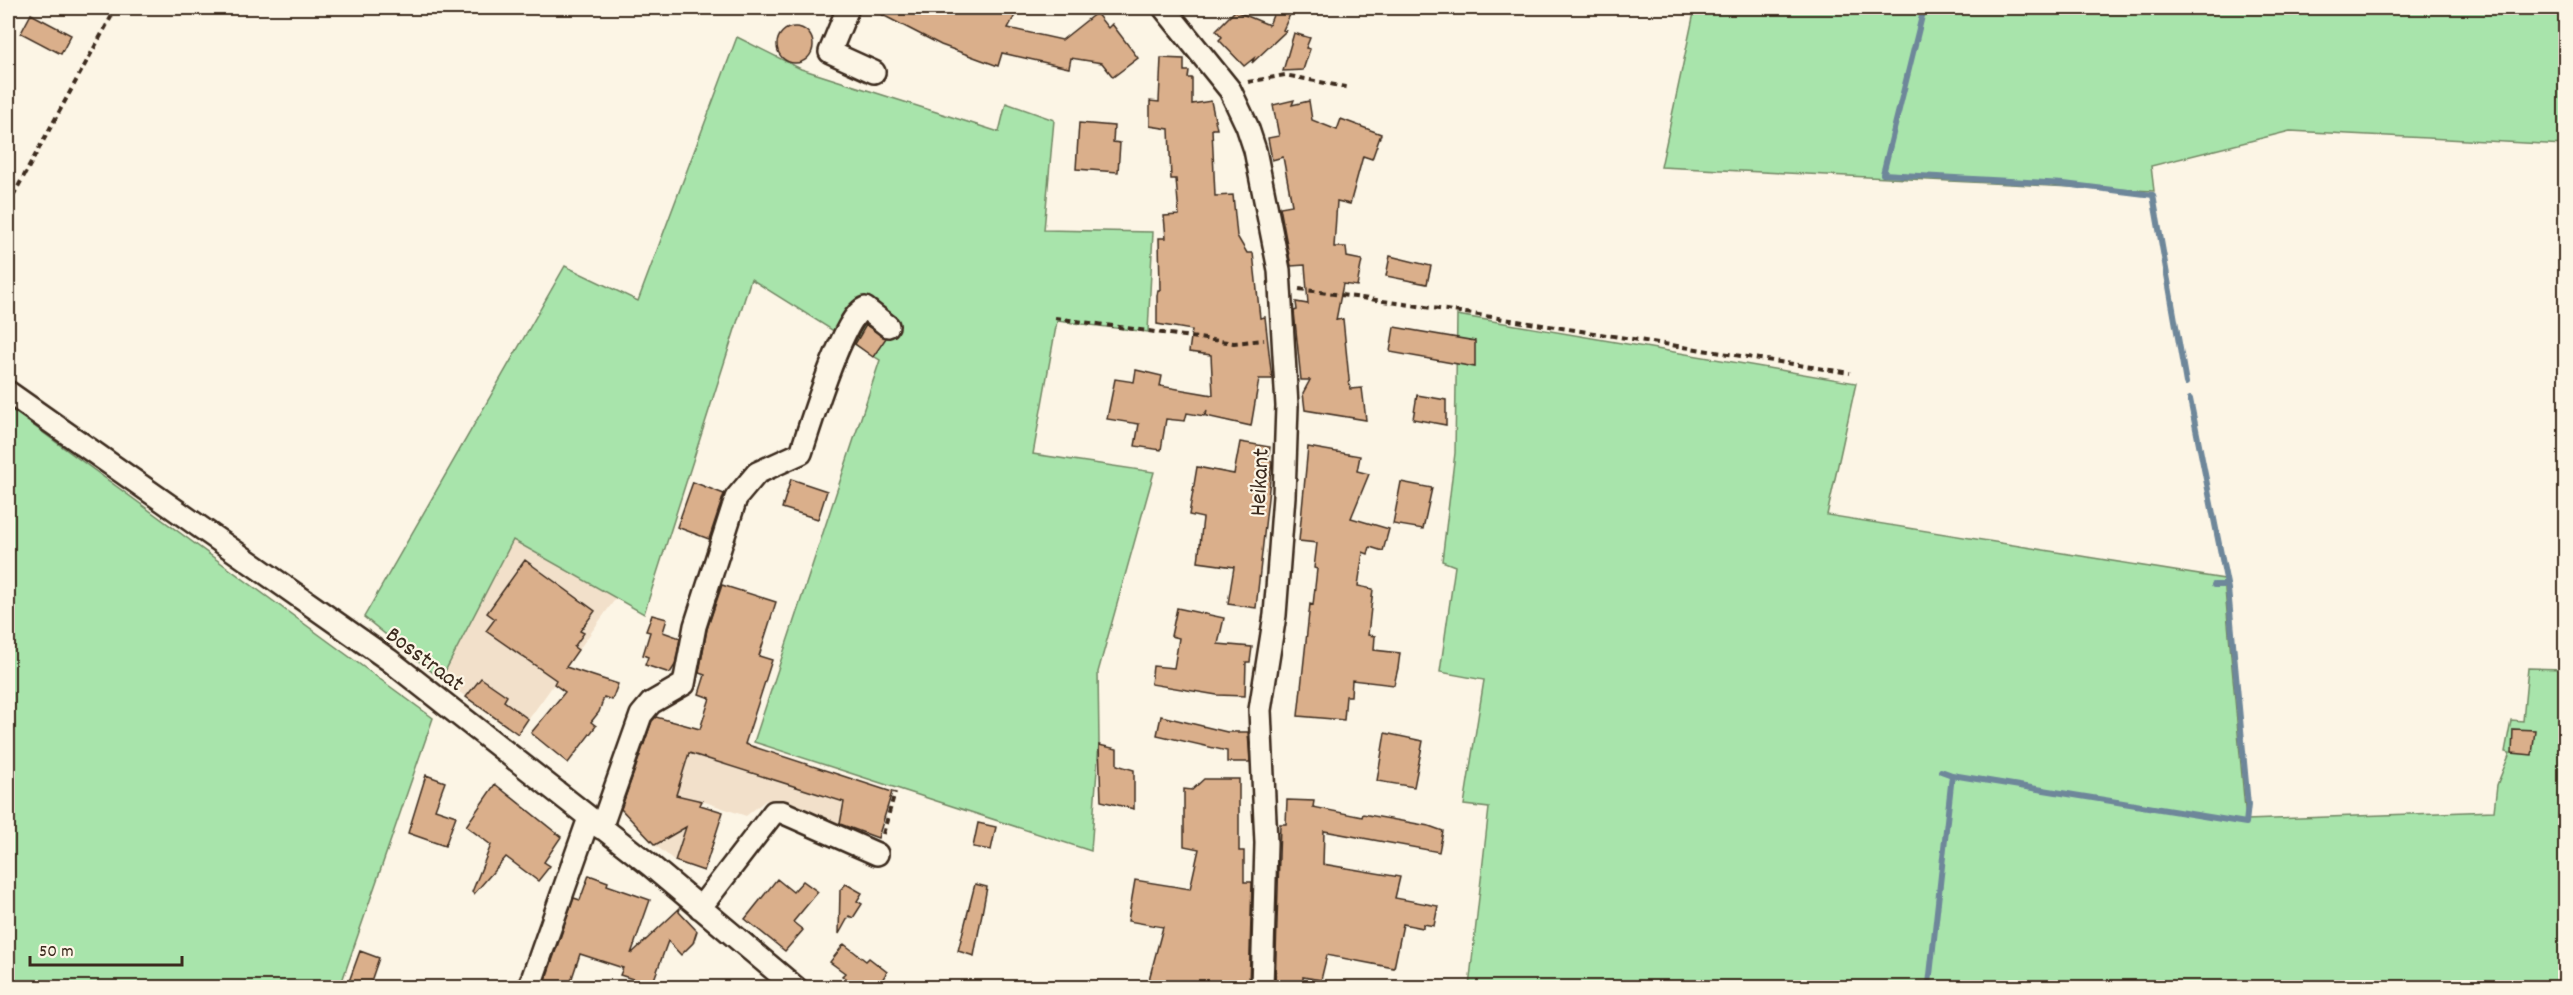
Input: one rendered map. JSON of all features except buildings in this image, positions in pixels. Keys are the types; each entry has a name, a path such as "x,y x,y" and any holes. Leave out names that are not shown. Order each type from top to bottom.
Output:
{"street":[{"path":"848,8 830,52 874,72"},
{"name":"Heikant","path":"1164,8 1230,90 1247,126 1255,150 1279,270 1287,406 1284,496 1275,615 1260,710 1266,843 1262,987"},
{"path":"528,987 641,715 651,703 684,684 695,626 736,498 758,473 801,453 842,338 860,310 865,308 888,326"},
{"name":"Bosstraat","path":"8,392 389,660 596,823 796,987"},
{"path":"700,908 774,812 782,812 877,854"}],"path":[{"path":"8,205 116,8"},
{"path":"1253,80 1285,75 1350,88"},
{"path":"1280,286 1850,373"},
{"path":"1055,318 1234,343 1282,338"},
{"path":"877,854 895,792"}],"shaded area":[{"path":"512,540 616,598 518,734 441,679"},
{"path":"651,714 892,792 878,838 866,833 864,839 766,800 746,816 702,801 694,801 675,861 655,845 620,808"}],"green space":[{"path":"1695,8 2565,8 2565,145 2290,131 2151,166 2154,191 1661,167"},
{"path":"737,37 801,69 999,132 1006,103 1054,120 1044,230 1153,232 1148,332 1057,321 1033,454 1154,472 1098,672 1099,743 1091,851 754,742 880,360 751,279 644,614 513,540 441,679 364,617 565,266 638,301"},
{"path":"1457,315 1856,383 1827,515 2224,579 2246,820 2494,811 2497,785 2510,753 2505,752 2511,720 2523,721 2528,668 2565,669 2565,987 1469,987 1489,808 1464,805 1484,680 1440,672 1455,566 1442,561 1455,453"},
{"path":"8,407 433,718 340,987 8,987"}],"waterway":[{"path":"1924,8 1883,174 2064,184 2153,195 2186,383"},
{"path":"1929,984 1952,775 2246,823 2248,805 2228,589 2190,399"},
{"path":"2214,585 2227,585"},
{"path":"1941,771 1952,775"}]}
